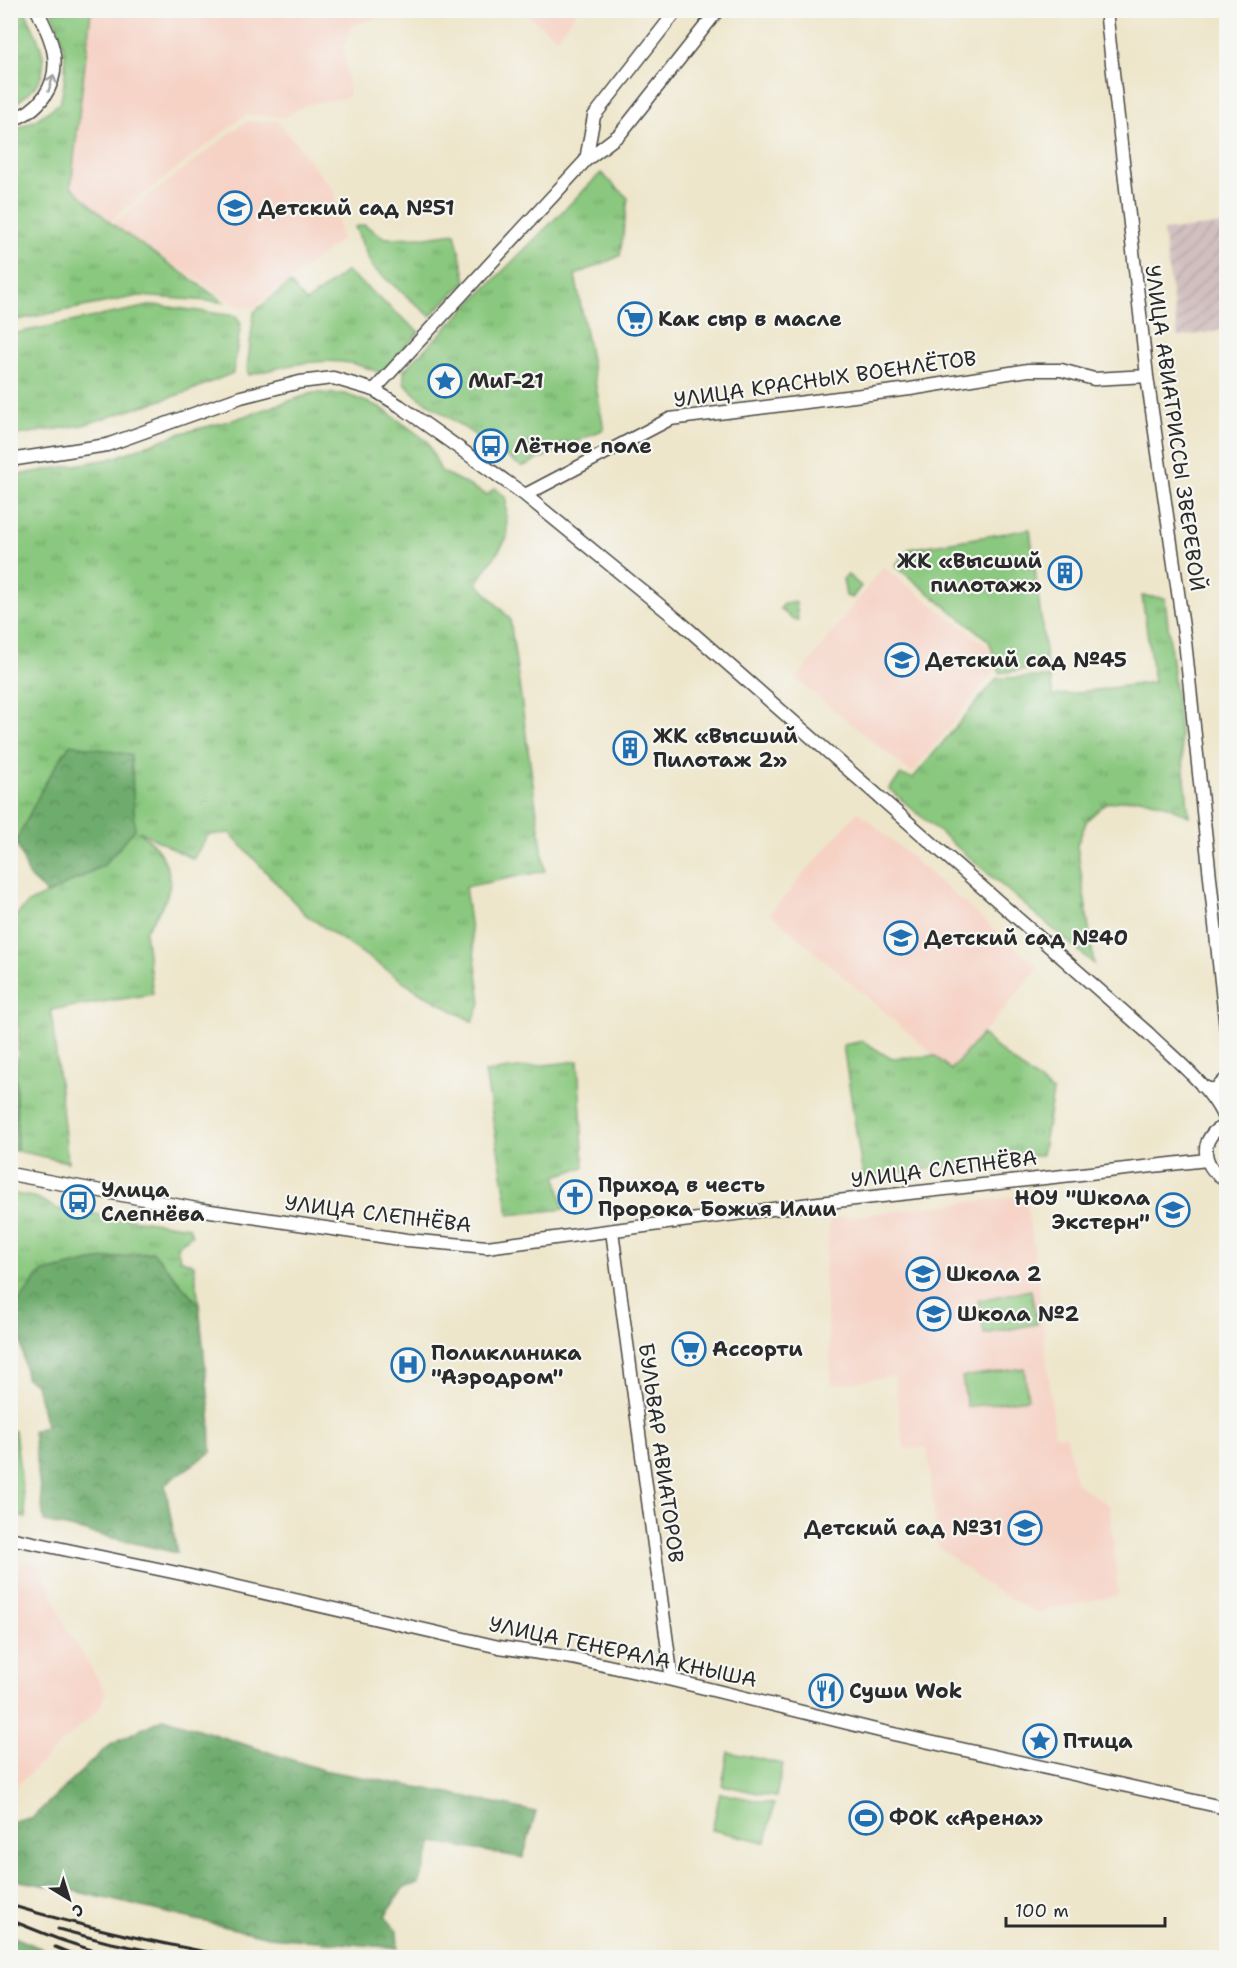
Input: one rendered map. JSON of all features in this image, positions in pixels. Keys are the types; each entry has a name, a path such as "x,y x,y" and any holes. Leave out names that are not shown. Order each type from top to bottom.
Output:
{"street":[{"path":"10,120 21,118 36,107 48,93 54,77 54,55 48,33 37,10"},
{"path":"586,160 594,116 677,10"},
{"path":"374,390 586,160 620,134 718,10"},
{"name":"УЛИЦА АВИАТРИССЫ ЗВЕРЕВОЙ","path":"1106,10 1147,376 1185,641 1227,1029"},
{"name":"УЛИЦА КРАСНЫХ ВОЕНЛЁТОВ","path":"525,495 670,419 910,389 1028,370 1061,370 1094,379 1147,376"},
{"path":"10,460 107,445 241,397 300,382 333,378 374,390 525,495 694,634 1149,1034 1219,1106 1226,1125 1214,1133 1207,1145 1207,1160 1213,1172 1227,1179"},
{"path":"1201,1085 1209,1089 1216,1089 1227,1079"},
{"name":"УЛИЦА СЛЕПНЁВА","path":"10,1174 197,1209 443,1244 487,1247 810,1204 1207,1160"},
{"name":"БУЛЬВАР АВИАТОРОВ","path":"612,1231 672,1680"},
{"name":"УЛИЦА ГЕНЕРАЛА КНЫША","path":"10,1538 182,1574 499,1647 572,1658 672,1680 880,1731 1227,1808"}],"shaded area":[{"path":"91,11 406,11 352,26 344,47 349,97 305,105 285,117 245,115 110,221 71,186"},
{"path":"522,11 577,11 557,38"},
{"name":"Детский сад №51","path":"277,120 334,191 341,240 255,307 239,307 112,224 245,122"},
{"path":"1226,224 1226,330 1178,337 1163,231"},
{"name":"Детский сад №45","path":"883,567 991,649 995,671 912,773 796,679"},
{"name":"Детский сад №40","path":"858,811 1039,968 951,1070 770,913"},
{"name":"Школа №2","path":"1020,1196 1027,1207 1037,1271 1055,1435 1067,1436 1076,1483 1110,1506 1118,1595 1037,1613 986,1585 938,1546 927,1448 904,1449 894,1376 832,1385 824,1274 830,1219"},
{"path":"11,1558 40,1565 67,1630 106,1692 100,1708 11,1791"}],"green space":[{"path":"11,10 25,11 38,40 44,63 42,74 36,85 11,106"},
{"path":"51,11 91,11 71,186 112,224 224,302 139,296 11,321 11,130 34,121 60,103 65,78 65,56"},
{"path":"601,173 628,198 620,256 575,275 604,429 522,467 417,396 404,383 404,370"},
{"path":"364,225 385,238 426,237 455,233 466,281 430,316 372,267 355,227"},
{"path":"347,271 419,332 381,373 354,364 324,361 249,375 247,369 254,312 290,283 306,302"},
{"path":"154,305 236,316 241,323 233,373 187,392 83,425 11,436 11,334"},
{"path":"313,393 345,394 380,407 427,441 441,471 487,495 495,488 506,498 507,538 477,583 510,619 545,871 465,887 481,1002 473,1022 418,991 306,915 230,833 208,835 193,859 139,831 156,847 164,859 170,881 160,910 145,931 153,994 51,1010 68,1162 17,1151 16,1079 19,1035 11,963 11,921 28,903 104,865 16,841 14,854 11,854 11,476 110,459 178,434 233,420"},
{"path":"1030,529 1047,667 1000,673 989,641 895,566 909,549"},
{"path":"848,575 861,586 852,598 846,596 843,579"},
{"path":"1142,596 1165,598 1189,816 1163,804 1140,798 1106,803 1087,820 1077,845 1094,964 889,789 901,775 913,778 997,678 1050,677 1053,696 1154,682"},
{"path":"794,602 798,621 780,609 784,604"},
{"path":"70,744 131,755 135,829 104,865 48,894 30,878 16,841 45,783"},
{"path":"982,1034 1053,1092 1042,1155 863,1177 843,1045 863,1041 890,1058 935,1056 951,1070"},
{"path":"578,1061 584,1167 556,1176 564,1209 509,1215 485,1072"},
{"path":"11,1077 16,1079 17,1151 11,1150"},
{"path":"10,1193 37,1198 57,1209 189,1227 192,1235 177,1246 180,1259 194,1265 199,1305 153,1252 92,1261 41,1273 16,1306 11,1307"},
{"path":"153,1252 199,1305 210,1412 211,1452 165,1484 177,1553 44,1522 33,1431 46,1426 36,1384 26,1378 16,1306 41,1273 92,1261"},
{"path":"1031,1290 1037,1324 984,1334 978,1300"},
{"path":"1024,1368 1028,1399 967,1407 962,1377"},
{"path":"10,1431 15,1431 26,1518 11,1515"},
{"path":"164,1718 323,1770 449,1793 536,1812 523,1858 433,1842 419,1884 404,1887 385,1916 397,1931 398,1948 269,1937 70,1890 20,1881 11,1876 11,1823 33,1817 110,1744"},
{"path":"728,1752 783,1764 776,1797 722,1785"},
{"path":"720,1793 774,1804 766,1842 712,1830"},
{"path":"12,1936 61,1957 11,1957"}],"railway":[{"path":"10,1905 124,1935 239,1958"},
{"path":"10,1920 116,1958"},
{"path":"58,1929 184,1958"},
{"path":"55,1947 82,1958"}],"place":[{"name":"Детский сад №51","path":"235,208"},
{"name":"Как сыр в масле","path":"635,319"},
{"name":"МиГ-21","path":"445,381"},
{"name":"Лётное поле","path":"491,446"},
{"name":"ЖК «Высший пилотаж»","path":"1065,573"},
{"name":"Детский сад №45","path":"902,660"},
{"name":"ЖК «Высший Пилотаж 2»","path":"630,748"},
{"name":"Детский сад №40","path":"901,938"},
{"name":"Приход в честь Пророка Божия Илии","path":"575,1197"},
{"name":"Улица Слепнёва","path":"78,1202"},
{"name":"НОУ \"Школа Экстерн\"","path":"1173,1210"},
{"name":"Школа 2","path":"923,1274"},
{"name":"Школа №2","path":"934,1314"},
{"name":"Ассорти","path":"689,1349"},
{"name":"Поликлиника \"Аэродром\"","path":"408,1365"},
{"name":"Детский сад №31","path":"1025,1528"},
{"name":"Суши Wok","path":"826,1691"},
{"name":"Птица","path":"1040,1741"},
{"name":"ФОК «Арена»","path":"866,1818"}]}
